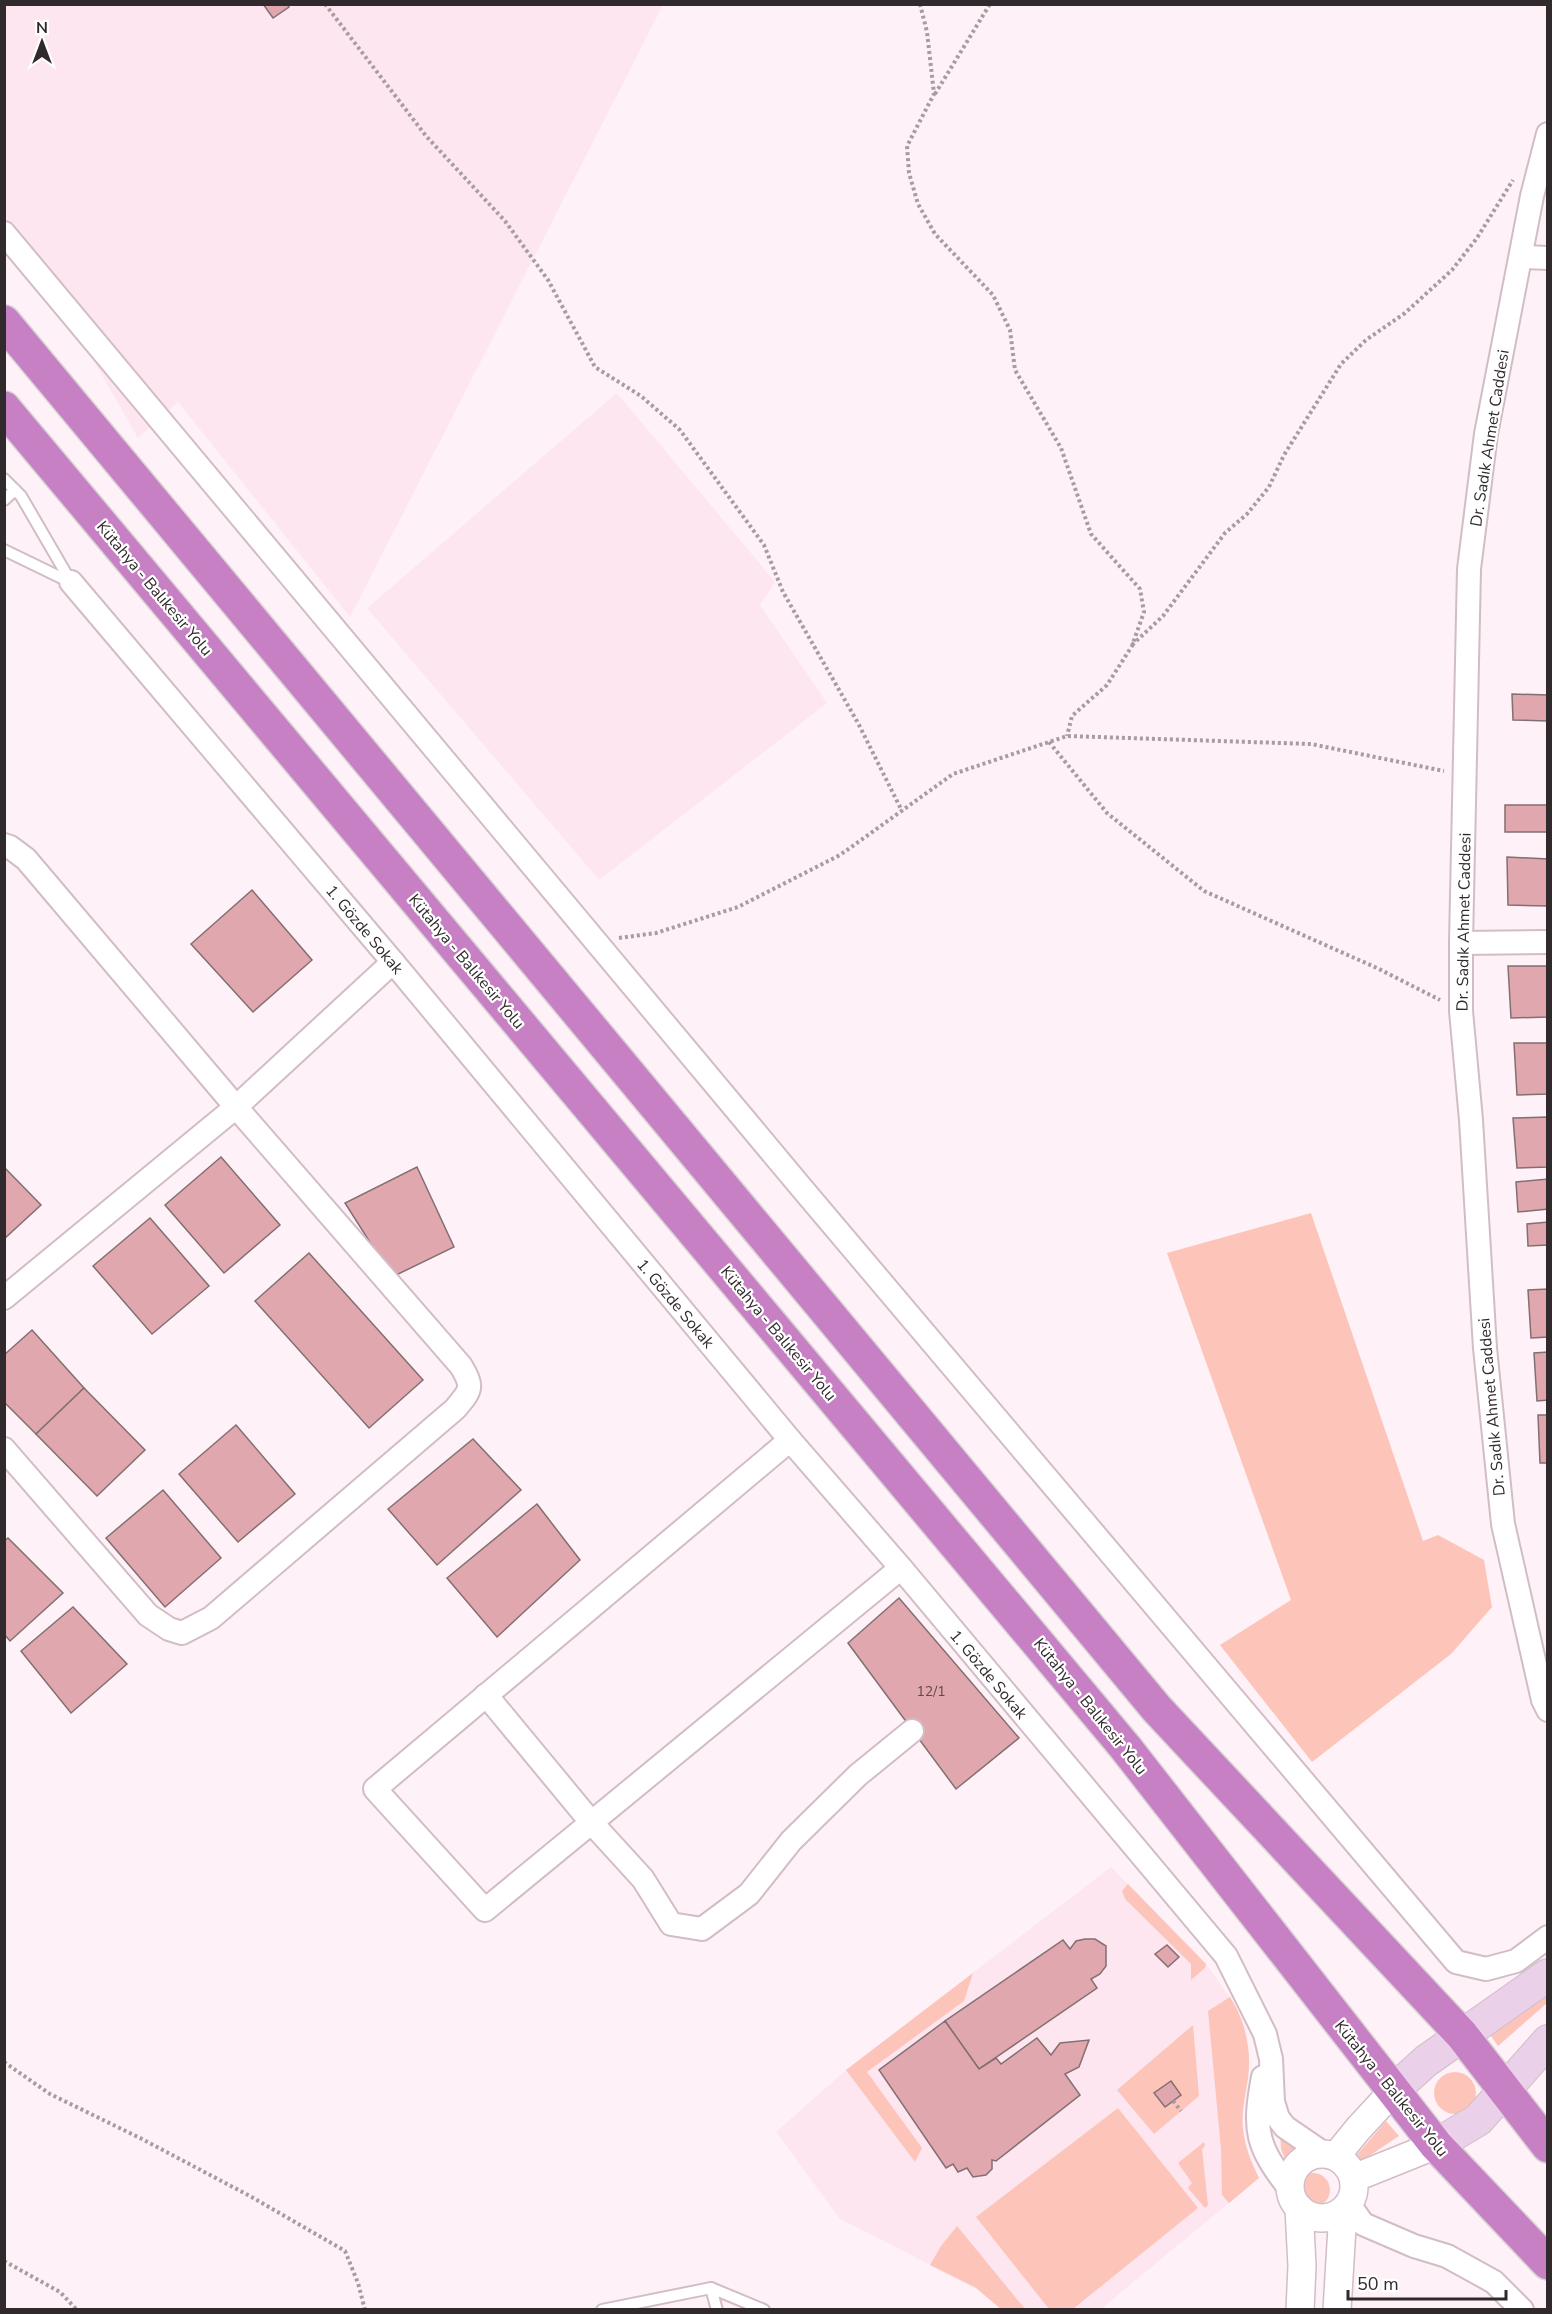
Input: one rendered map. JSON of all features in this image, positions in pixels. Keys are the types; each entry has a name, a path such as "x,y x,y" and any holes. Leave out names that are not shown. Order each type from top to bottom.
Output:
{"highway":[{"path":"4,322 1157,1709 1462,2035 1548,2146"},
{"name":"Kütahya - Balıkesir Yolu","path":"4,408 1125,1747 1436,2145 1548,2263"}],"main road":[{"path":"1394,2090 1426,2061 1548,1975"},
{"path":"1436,2145 1478,2120 1548,2041"}],"street":[{"name":"Dr. Sadık Ahmet Caddesi","path":"1545,144 1486,434 1469,569 1461,1011 1471,1120 1485,1348 1503,1524 1546,1702"},
{"path":"4,233 1141,1591 1456,1962 1486,1969 1516,1961 1548,1937"},
{"path":"1521,257 1548,258"},
{"name":"1. Gözde Sokak","path":"70,582 393,962 790,1440 901,1568 1226,1956 1265,2034"},
{"path":"4,845 26,859 236,1107 461,1366 470,1382 470,1392 455,1409 211,1618 182,1633 169,1629 148,1615 4,1449"},
{"path":"1461,943 1548,942"},
{"path":"4,1298 236,1107 393,962"},
{"path":"790,1440 375,1789 485,1910 901,1568"},
{"path":"486,1695 591,1822 643,1879 671,1924 702,1929 749,1894 791,1841 858,1775 912,1731"},
{"path":"1265,2034 1271,2059 1274,2102 1278,2118 1285,2127 1344,2162 1348,2198 1337,2310"},
{"path":"1265,2034 1265,2061 1258,2114 1260,2138 1264,2153 1306,2214 1325,2218 1348,2198 1436,2145"},
{"path":"1300,2310 1302,2266 1290,2178 1302,2160 1312,2155 1329,2155 1358,2129 1394,2090"},
{"path":"1348,2198 1363,2223 1414,2246 1447,2256 1494,2283 1522,2310"}],"lane":[{"path":"4,479 21,496 70,582"},
{"path":"4,500 15,490"},
{"path":"4,550 70,582"},
{"path":"711,2288 717,2310"},
{"path":"602,2310 711,2288 764,2310"}],"path":[{"path":"325,4 426,136 505,221 548,280 595,367 641,396 680,430 764,545 783,592 858,723 902,811"},
{"path":"920,4 927,33 934,94"},
{"path":"990,4 934,94 907,146 909,173 918,204 935,234 993,295 1010,330 1015,370 1061,448 1091,534 1140,589 1144,612 1132,646 1107,685 1072,716 1067,736"},
{"path":"1132,646 1163,616 1225,533 1247,514 1269,487 1284,455 1341,364 1366,340 1405,313 1452,270 1496,208 1509,183 1545,144"},
{"path":"597,941 656,933 738,907 840,855 953,774 1067,736 1311,744 1466,776"},
{"path":"1049,742 1107,813 1204,891 1377,968 1461,1011"},
{"path":"4,2062 50,2094 248,2195 345,2251 358,2283 365,2310"},
{"path":"1173,2101 1181,2111"},
{"path":"4,2261 60,2292 77,2310"}],"shaded area":[{"path":"4,5 663,5 350,617 178,402 138,438 79,335 5,222"},
{"path":"617,393 775,582 760,605 827,703 599,880 367,608"},
{"path":"1311,1213 1423,1541 1438,1535 1484,1560 1492,1607 1451,1654 1312,1762 1220,1645 1291,1600 1167,1253"},
{"path":"1111,1867 1206,1964 1233,2002 1244,2025 1248,2050 1248,2076 1243,2101 1243,2127 1247,2154 1259,2178 1101,2309 1001,2309 976,2288 840,2219 776,2132 846,2070"},
{"path":"1128,1884 1206,1964 1205,1968 1191,1980 1191,1964 1125,1899 1122,1891"},
{"path":"973,1973 964,2001 867,2072 922,2148 915,2162 846,2070"},
{"path":"1547,1987 1547,2003 1498,2046 1488,2032"},
{"path":"1230,1997 1240,2015 1248,2046 1249,2067 1243,2109 1243,2129 1245,2142 1259,2178 1229,2203 1222,2195 1221,2149 1208,2011"},
{"path":"1193,2025 1199,2096 1154,2134 1117,2090"},
{"path":"1455,2072 1470,2078 1476,2093 1470,2108 1455,2114 1440,2108 1434,2093 1440,2078"},
{"path":"1118,2108 1198,2208 1073,2309 1049,2309 976,2217"},
{"path":"1386,2121 1399,2136 1360,2162 1355,2157"},
{"path":"1280,2131 1308,2150 1287,2165 1281,2149"},
{"path":"1204,2142 1205,2146 1202,2149 1208,2205 1205,2208 1188,2188 1192,2183 1178,2163"},
{"path":"1313,2173 1325,2178 1330,2190 1325,2202 1313,2207 1301,2202 1296,2190 1301,2178"},
{"path":"957,2226 1025,2309 1001,2309 976,2288 930,2265"}],"building":[{"path":"263,4 287,4 289,7 273,18"},
{"path":"1512,694 1548,695 1548,721 1513,720"},
{"path":"1505,805 1548,805 1548,832 1505,832"},
{"path":"1507,857 1548,859 1548,906 1508,905"},
{"path":"252,890 312,960 253,1012 191,944"},
{"path":"1508,966 1548,966 1548,1017 1511,1018"},
{"path":"1514,1043 1548,1043 1548,1094 1517,1095"},
{"path":"1548,1117 1548,1167 1517,1168 1513,1118"},
{"path":"221,1157 280,1225 224,1273 165,1205"},
{"path":"4,1167 41,1205 4,1239"},
{"path":"417,1167 454,1247 392,1277 345,1203"},
{"path":"1548,1179 1548,1209 1518,1212 1516,1182"},
{"path":"150,1218 209,1286 152,1334 93,1266"},
{"path":"1548,1222 1548,1245 1528,1246 1527,1224"},
{"path":"309,1253 423,1380 369,1428 255,1301"},
{"path":"1548,1289 1548,1337 1531,1338 1528,1290"},
{"path":"32,1330 84,1388 36,1434 4,1402 4,1355"},
{"path":"1548,1352 1548,1400 1537,1401 1534,1353"},
{"path":"84,1388 145,1450 97,1496 36,1434"},
{"path":"1538,1415 1548,1415 1548,1463 1540,1463"},
{"path":"236,1425 295,1494 238,1542 179,1474"},
{"path":"473,1439 521,1490 437,1565 388,1509"},
{"path":"163,1490 221,1558 165,1607 106,1538"},
{"path":"537,1504 580,1560 497,1637 447,1578"},
{"path":"8,1538 63,1593 10,1641 4,1634 4,1541"},
{"path":"899,1598 1019,1738 956,1789 848,1643"},
{"path":"73,1607 127,1664 71,1713 21,1651"},
{"path":"1095,1939 1106,1946 1106,1966 1100,1974 1091,1979 1097,1988 979,2069 945,2021 1063,1940 1070,1949 1076,1941"},
{"path":"1167,1945 1179,1957 1168,1967 1155,1954"},
{"path":"945,2021 979,2069 996,2058 1001,2064 1037,2038 1051,2055 1060,2043 1089,2040 1079,2067 1065,2074 1080,2095 996,2161 992,2160 992,2169 986,2175 973,2177 967,2168 958,2172 953,2164 946,2168 879,2070"},
{"path":"1171,2081 1181,2095 1165,2107 1154,2093"}]}
